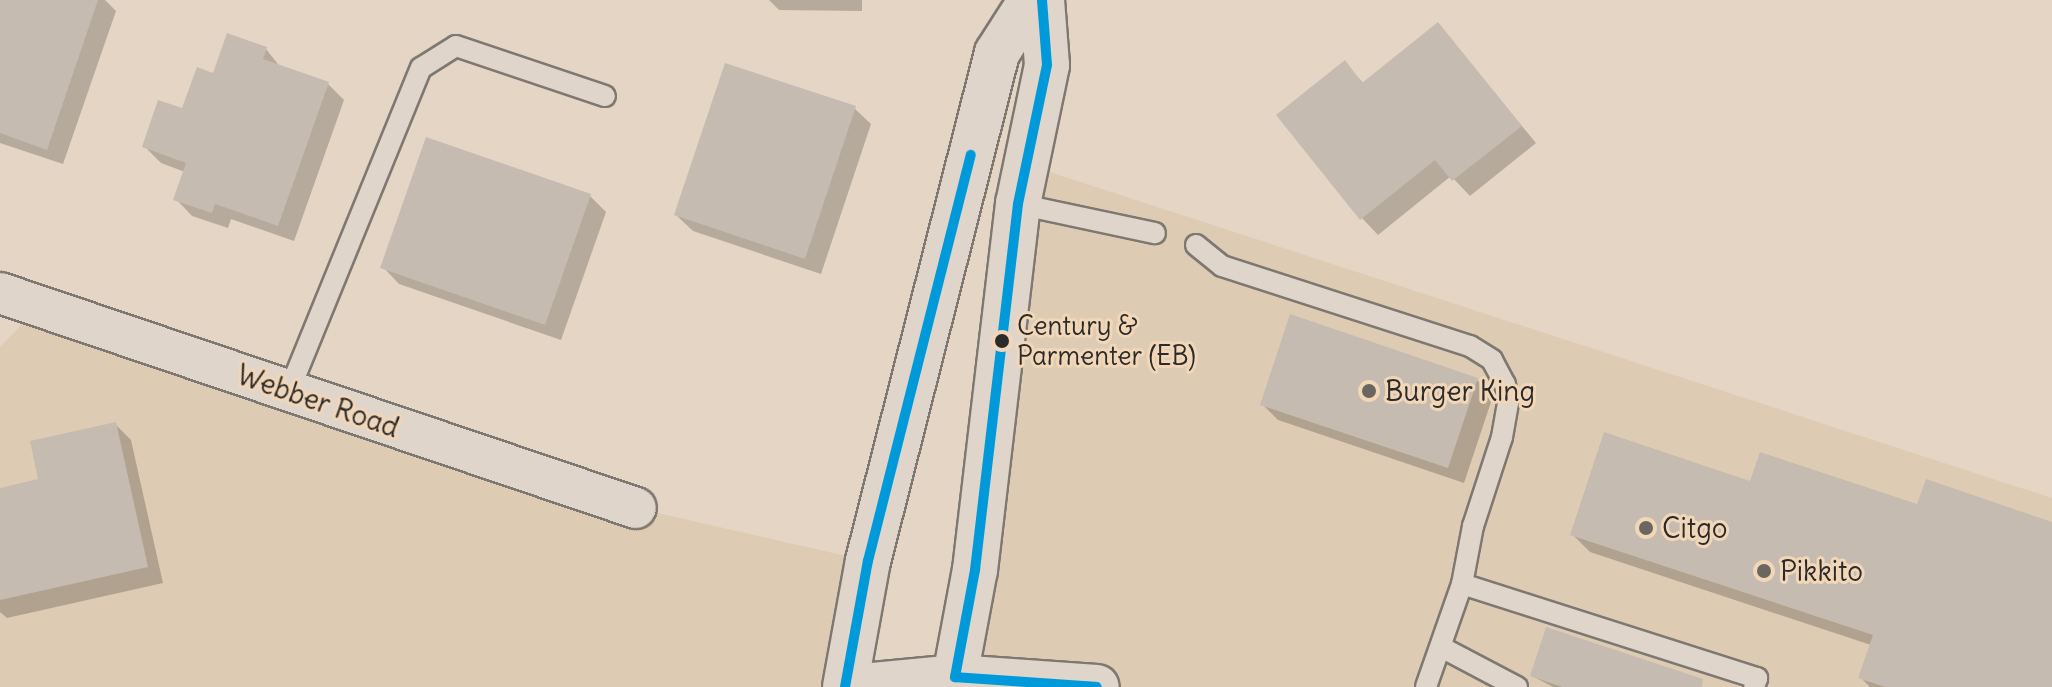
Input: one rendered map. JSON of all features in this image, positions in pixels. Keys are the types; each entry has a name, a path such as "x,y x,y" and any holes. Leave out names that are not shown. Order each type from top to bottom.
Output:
{"main road":[{"path":"845,687 868,561 997,53 1031,0"},
{"path":"954,682 975,570 1018,204 1047,65 1042,0"},
{"path":"852,687 954,682 1097,687"}],"street":[{"name":"Webber Road","path":"0,293 636,508"}],"lane":[{"path":"289,391 421,68 456,46 605,96"},
{"path":"1018,204 1155,233"},
{"path":"1196,245 1222,266 1470,346 1492,360 1505,384 1508,403 1502,437 1473,526 1462,584 1426,687"},
{"path":"1462,584 1757,678 1754,687"},
{"path":"1441,647 1517,687"}],"shaded area":[{"path":"1025,164 2052,498 2052,687 1097,687 955,677"},
{"path":"39,307 636,508 868,561 845,687 0,687 0,347"}],"building":[{"path":"0,0 98,0 47,150 0,133"},
{"path":"1438,22 1522,126 1452,181 1435,160 1360,220 1276,115 1345,60 1362,83"},
{"path":"227,33 267,47 263,59 329,82 278,226 215,204 212,213 173,200 186,163 142,147 158,100 182,108 197,67 213,73"},
{"path":"725,63 856,106 805,259 674,215"},
{"path":"426,137 591,194 545,325 380,268"},
{"name":"Burger King","path":"1290,314 1478,378 1448,468 1260,405"},
{"path":"116,422 148,567 0,600 0,488 38,479 30,441"},
{"path":"1604,432 1750,481 1760,452 1917,504 1926,479 2052,522 2052,687 1885,687 1858,678 1873,635 1570,535"},
{"path":"1546,627 1703,679 1702,687 1562,687 1530,676"}],"transit line":[{"path":"1042,0 1047,65 1018,204 975,570 955,677 1097,687"},
{"path":"845,687 868,561 971,155"}],"place":[{"name":"Century & Parmenter (EB)","path":"1002,341"},
{"name":"Burger King","path":"1369,391"},
{"name":"Citgo","path":"1646,528"},
{"name":"Pikkito","path":"1764,571"}]}
